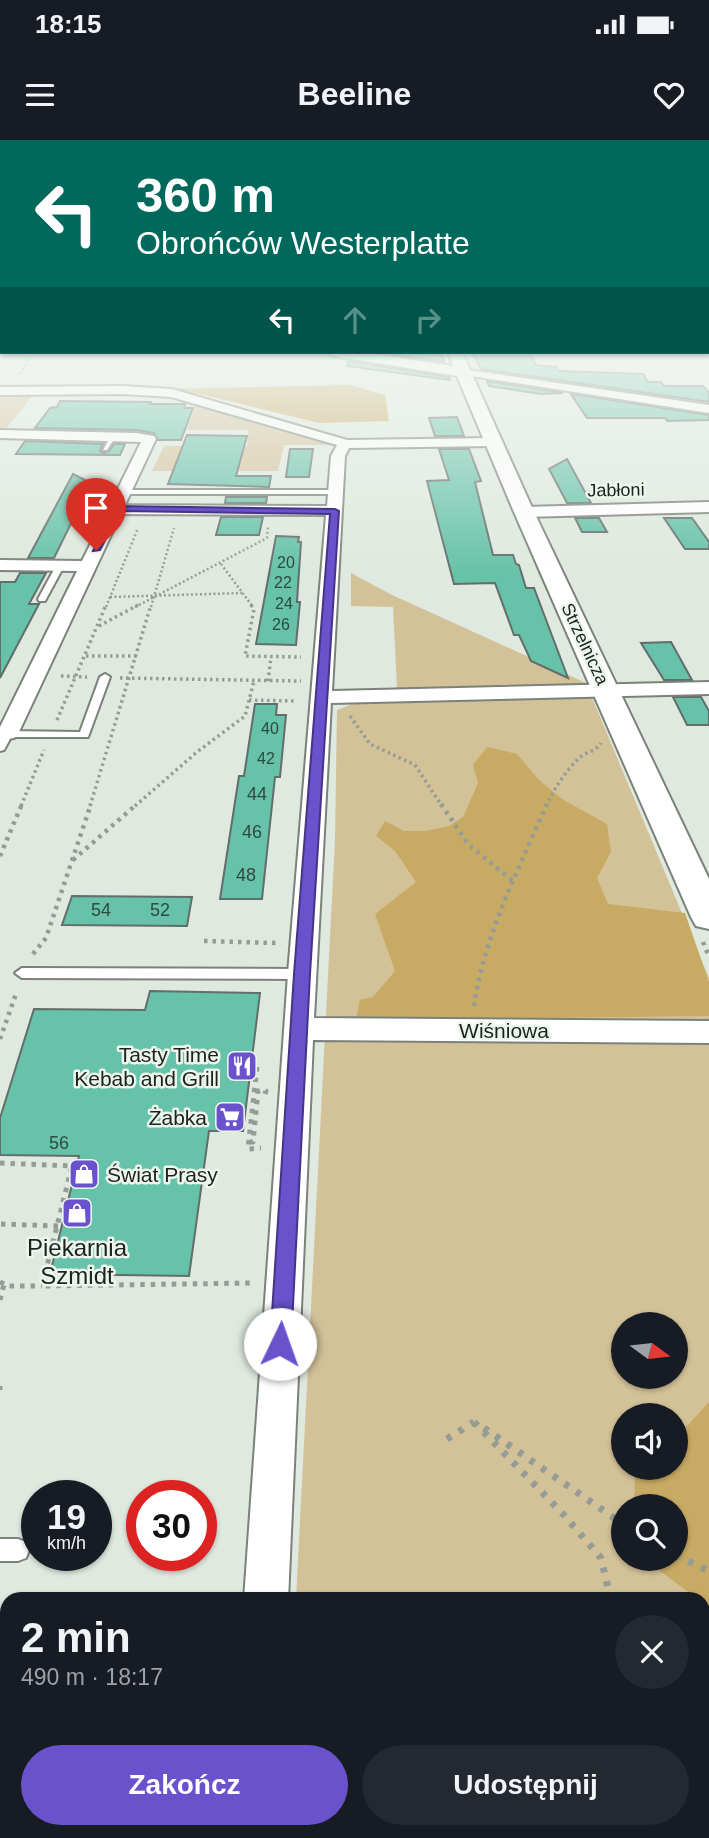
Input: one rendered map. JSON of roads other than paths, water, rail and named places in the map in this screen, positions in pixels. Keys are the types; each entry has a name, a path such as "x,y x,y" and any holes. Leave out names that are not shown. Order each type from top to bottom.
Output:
{"street":[{"path":"255,416 333,438 345,444 494,442"},
{"name":"Strzelnicza","path":"482,416 709,917"},
{"path":"0,434 149,439 36,676 2,738"},
{"path":"266,1592 302,974 338,453 345,444"},
{"name":"Jabłoni","path":"524,512 709,507"},
{"path":"117,509 335,511"},
{"path":"0,565 88,566"},
{"path":"323,698 709,688"},
{"name":"Wiśniowa","path":"299,1029 709,1032"}],"lane":[{"path":"105,449 113,436"},
{"path":"125,492 335,492"},
{"path":"42,599 60,566"},
{"path":"2,738 84,735 105,677"},
{"path":"22,974 302,974"}],"place":[{"name":"Tasty Time Kebab and Grill","path":"242,1066"},
{"name":"Żabka","path":"230,1117"},
{"name":"Świat Prasy","path":"84,1174"},
{"name":"Piekarnia Szmidt","path":"77,1213"}]}
